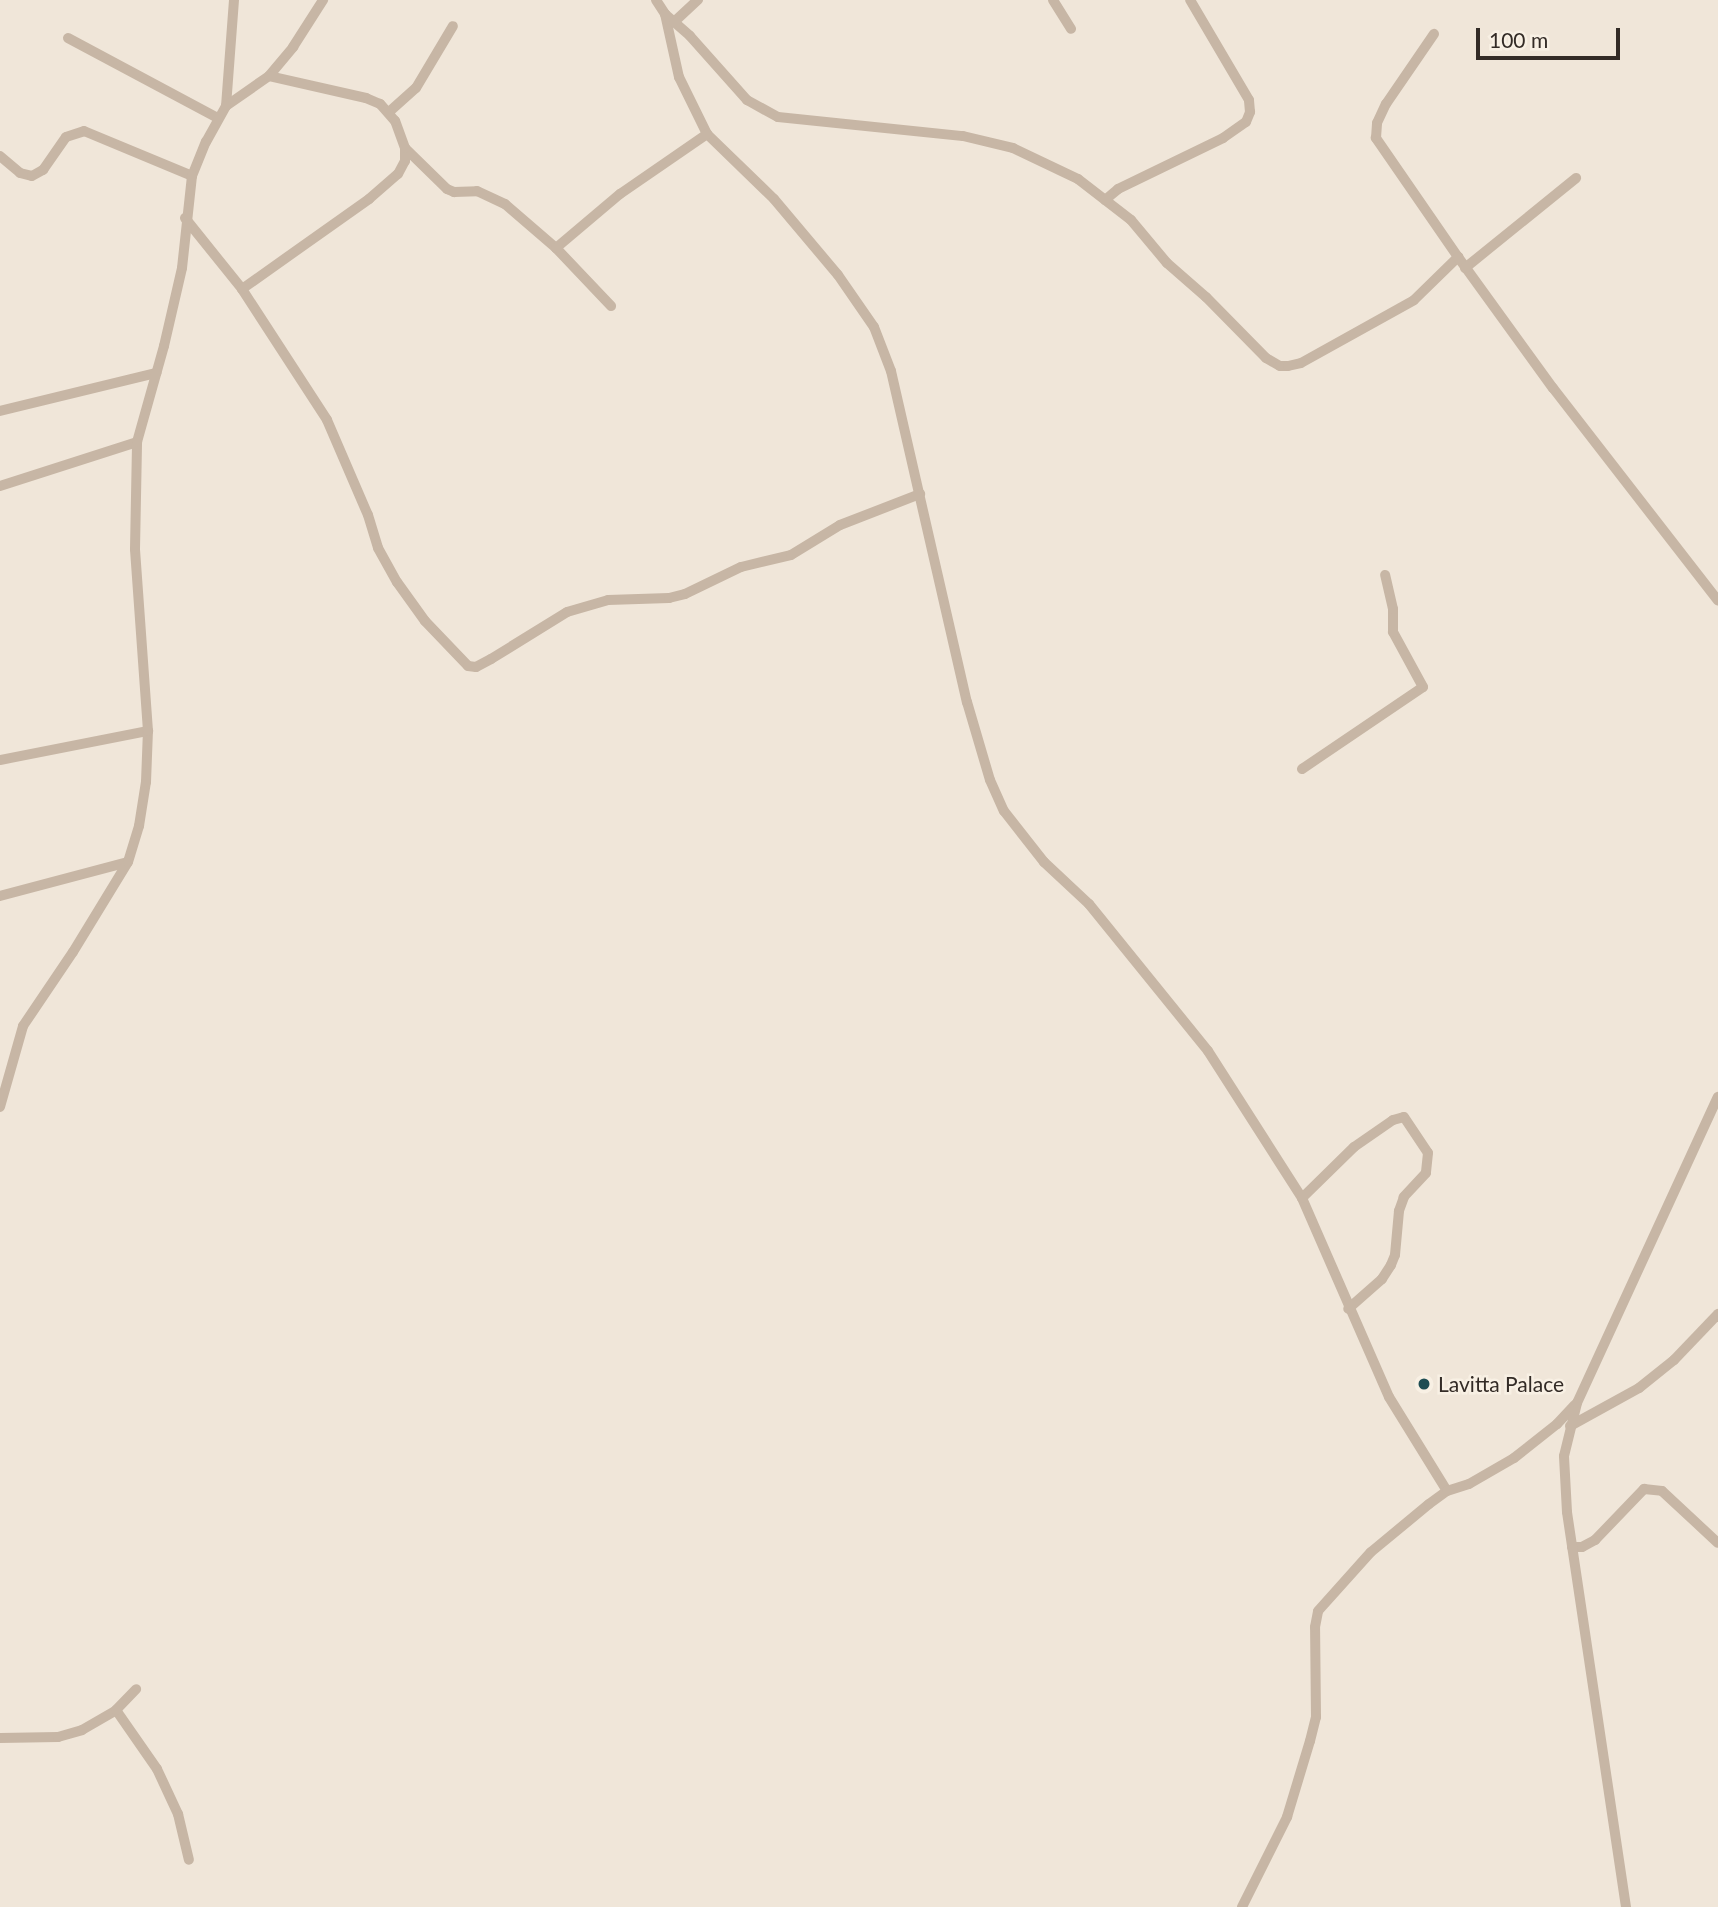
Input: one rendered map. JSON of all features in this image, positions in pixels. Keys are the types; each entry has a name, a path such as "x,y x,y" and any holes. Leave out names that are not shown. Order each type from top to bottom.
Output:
{"street":[{"path":"226,106 234,0"},
{"path":"0,1107 23,1026 100,910 128,862 139,826 146,782 148,731 135,549 137,443 182,268 185,218 192,176 226,106 269,76 323,0"},
{"path":"656,0 669,18 747,100 778,117 933,131 1000,145 1044,160 1078,179 1131,220 1167,264 1206,297 1266,358 1280,366 1301,363 1414,300 1458,257"},
{"path":"669,18 698,0"},
{"path":"1053,0 1071,29"},
{"path":"1105,200 1118,189 1223,138 1246,122 1250,112 1249,100 1190,0"},
{"path":"669,18 678,76 707,134 774,198 838,275 874,327 891,371 967,702 990,780 1004,811 1044,862 1089,904 1208,1051 1302,1198 1348,1309 1389,1397 1447,1491"},
{"path":"389,112 416,88 453,26"},
{"path":"1434,34 1386,104 1377,123 1376,138 1465,268 1553,388 1718,601"},
{"path":"68,38 218,118"},
{"path":"269,76 366,98 389,112 405,148 447,189 454,192 477,191 496,199 556,248 611,306"},
{"path":"0,156 20,173 32,176 43,170 66,137 84,131 192,176"},
{"path":"556,248 620,194 707,134"},
{"path":"242,289 369,199 403,168 405,148"},
{"path":"1465,268 1576,178"},
{"path":"185,218 242,289 327,420 368,515 378,548 397,582 425,621 468,666 476,667 491,659 567,612 608,600 669,598 685,594 741,568 791,555 840,525 920,494"},
{"path":"0,411 156,373"},
{"path":"0,486 137,443"},
{"path":"1302,769 1423,687 1393,632 1393,609 1385,575"},
{"path":"0,760 148,731"},
{"path":"0,896 128,862"},
{"path":"1626,1907 1572,1547 1564,1456 1577,1403 1718,1097"},
{"path":"1302,1198 1354,1147 1393,1120 1404,1117 1428,1153 1426,1173 1405,1197 1399,1211 1395,1255 1391,1265 1382,1279 1348,1309"},
{"path":"1570,1426 1639,1388 1674,1360 1718,1314"},
{"path":"1242,1907 1287,1817 1310,1741 1316,1717 1315,1627 1318,1611 1371,1552 1447,1491 1469,1484 1514,1458 1557,1424 1577,1403"},
{"path":"1572,1547 1582,1547 1595,1540 1644,1489 1661,1491 1718,1543"},
{"path":"0,1738 58,1737 82,1730 116,1710 135,1689"},
{"path":"116,1710 157,1769 178,1814 189,1860"}],"place":[{"name":"Lavitta Palace","path":"1424,1384"}]}
